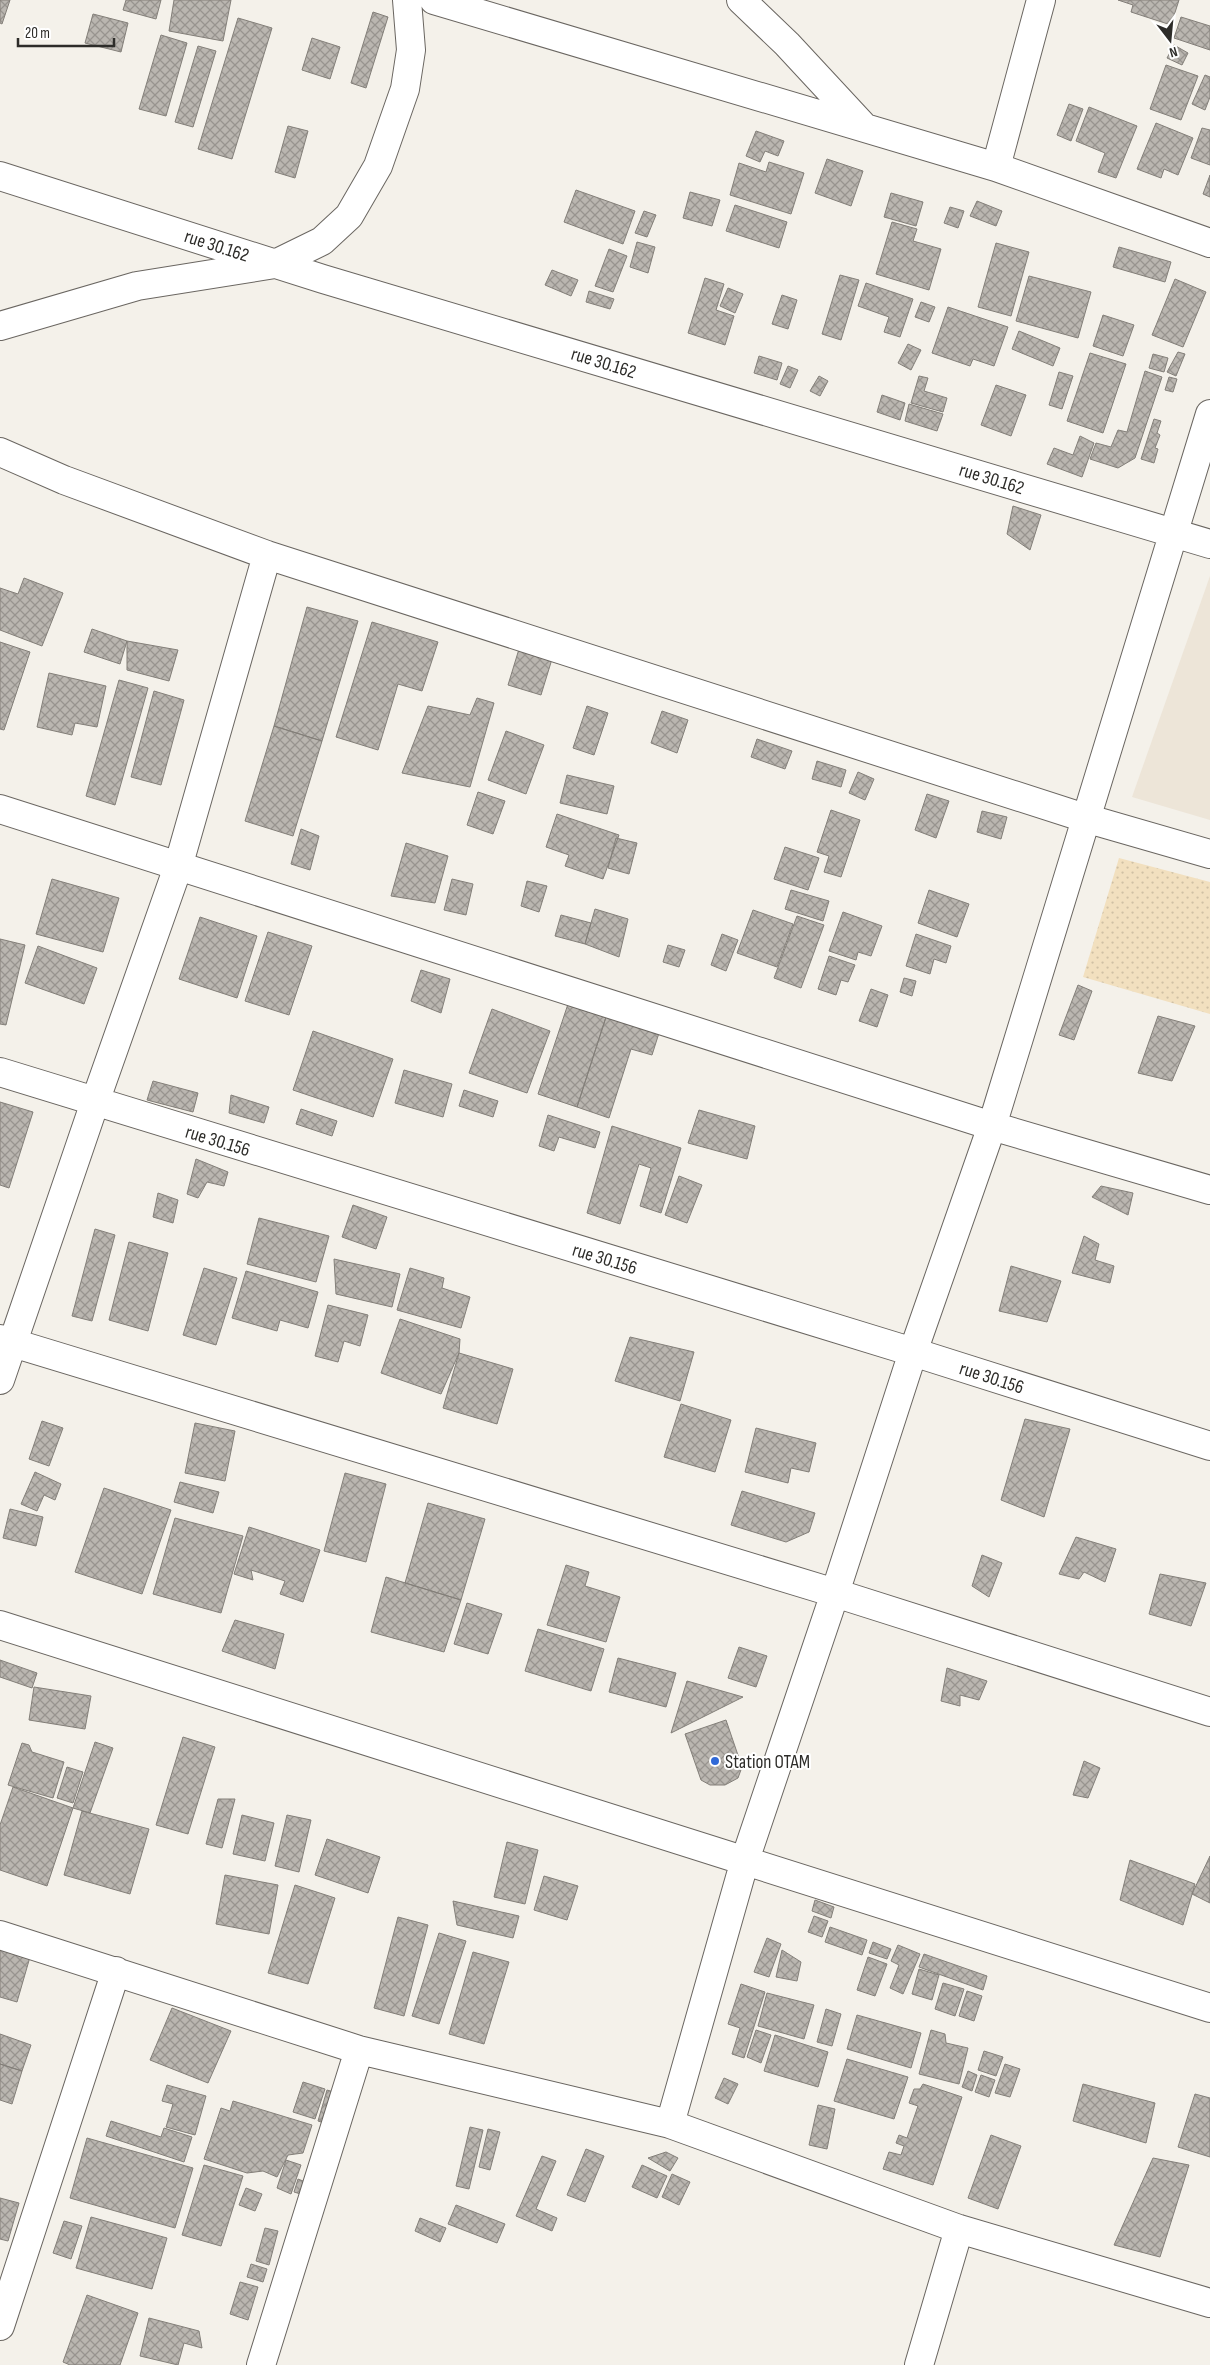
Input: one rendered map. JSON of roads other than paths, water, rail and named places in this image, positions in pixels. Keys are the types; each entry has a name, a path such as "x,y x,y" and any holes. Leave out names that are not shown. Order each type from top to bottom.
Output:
{"street":[{"path":"0,326 137,286 275,264 322,241 349,216 378,166 405,90 411,50 407,0"},
{"path":"434,0 996,167 1210,243"},
{"path":"741,0 787,44 865,128"},
{"path":"996,167 1041,0"},
{"name":"rue 30.162","path":"0,176 275,264 1210,544"},
{"path":"670,2124 745,1860 835,1593 913,1352 992,1126 1210,414"},
{"path":"0,452 64,480 267,555 1086,818 1210,854"},
{"path":"0,1380 6,1341 95,1102 178,867 267,555"},
{"path":"0,809 992,1126 1210,1190"},
{"name":"rue 30.156","path":"0,1072 913,1352 1210,1446"},
{"path":"6,1341 835,1593 1210,1712"},
{"path":"0,1625 308,1725 745,1860 1210,2008"},
{"path":"0,1935 359,2050 670,2124 959,2228 1210,2303"},
{"path":"0,2326 116,1971"},
{"path":"262,2365 359,2050"},
{"path":"919,2365 959,2228"}],"place":[{"name":"Station OTAM","path":"715,1761"}]}
